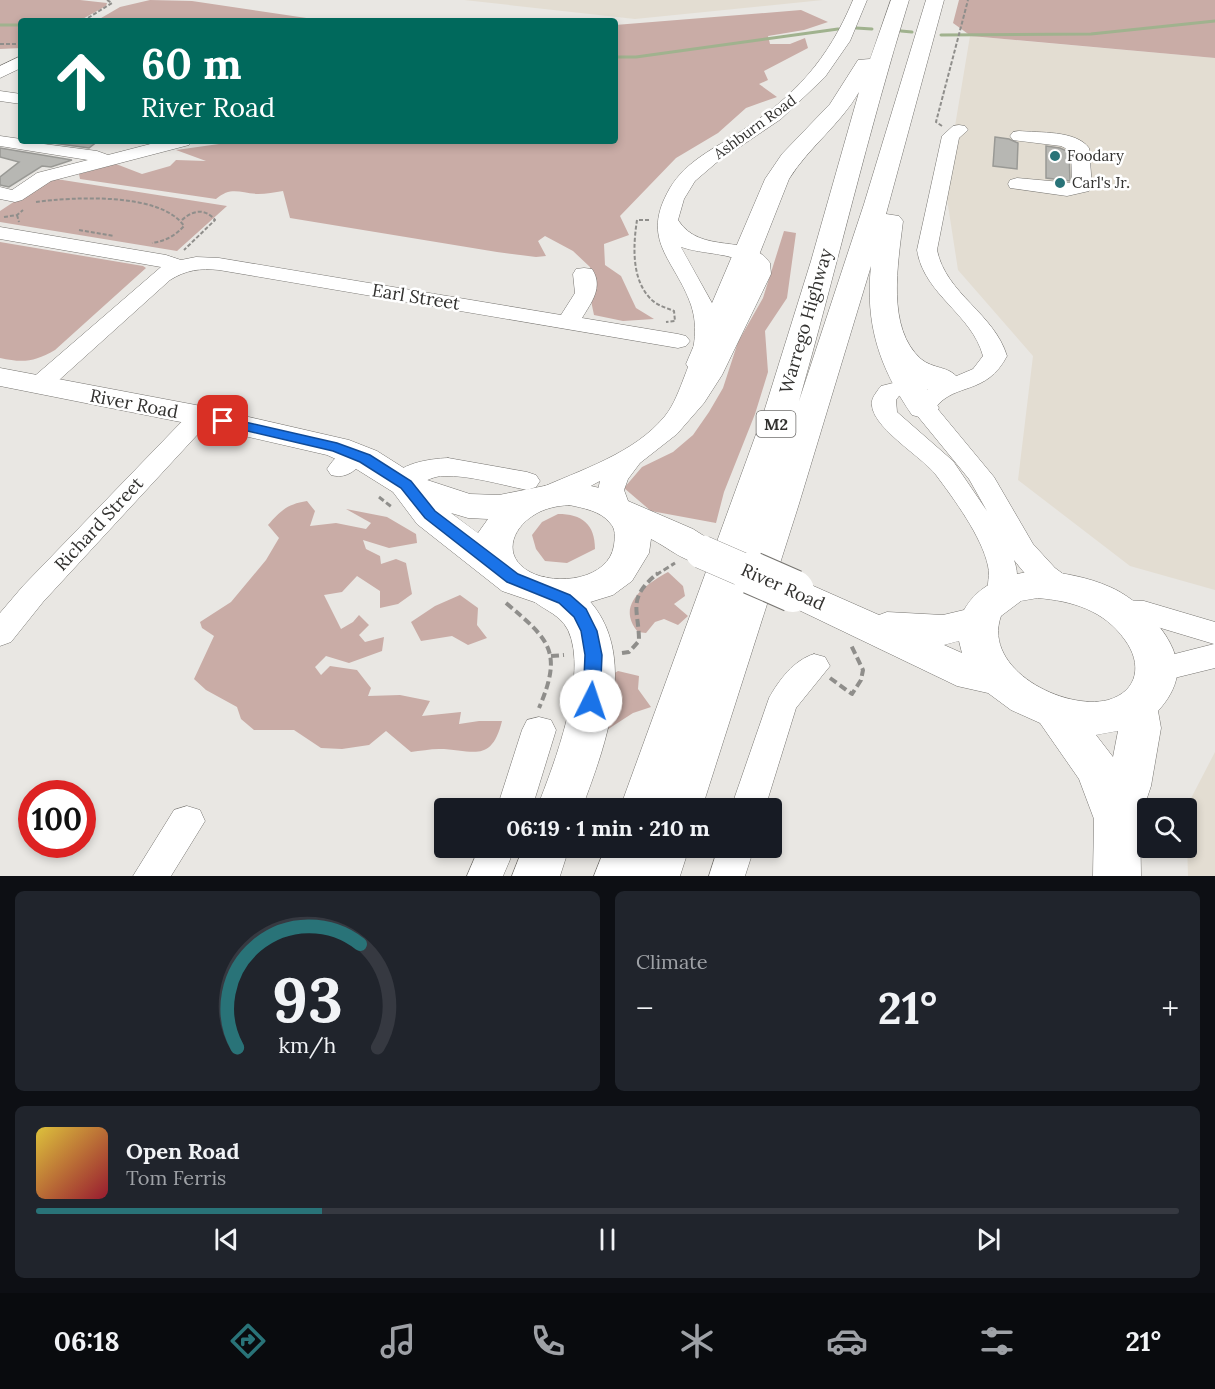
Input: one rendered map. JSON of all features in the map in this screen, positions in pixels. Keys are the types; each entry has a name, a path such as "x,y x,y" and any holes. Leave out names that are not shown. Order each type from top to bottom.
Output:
{"main road":[{"path":"701,364 782,169 849,94 867,62 890,5 899,0"},
{"name":"Warrego Highway","path":"645,798 779,415 825,261 866,104 899,0"},
{"name":"Warrego Highway","path":"682,798 857,274 886,180 935,0"},
{"path":"886,180 895,192 884,264 885,321 893,355 915,397"},
{"path":"885,321 908,365 923,374 942,378"},
{"name":"River Road","path":"0,377 201,416 312,441 348,461 430,515 519,590"},
{"path":"519,590 568,593 591,588 612,578 630,561 635,545 634,532 628,519 617,510 596,499 579,494 534,493 504,519 493,538 495,559 519,590 564,599 580,613 589,631 593,655 589,720 563,798"},
{"name":"River Road","path":"396,494 445,500 474,507 508,507 534,493"},
{"name":"River Road","path":"617,510 680,538 692,557"},
{"name":"River Road","path":"630,561 638,555 660,550 692,557 793,591 855,632 902,643 971,675 999,679"},
{"path":"1038,584 1082,591 1103,599 1122,611 1141,629 1154,649 1158,670 1152,691 1136,708 1113,716 1085,718 1055,712 1024,699 999,679 984,660 977,640 989,608 1018,587 1038,584"},
{"name":"River Road","path":"855,632 943,630 989,608"},
{"path":"1117,876 1117,819 1129,786 1140,728 1136,708"},
{"path":"1055,712 1099,772 1117,819"},
{"path":"536,876 542,858"},
{"path":"618,876 624,858"},
{"path":"656,876 662,858"}],"street":[{"name":"Ashburn Road","path":"678,417 701,364 706,341 706,321 697,294 678,264 668,241 669,221 674,199 689,177 706,161 755,130 792,102 817,78 835,55 860,0"},
{"path":"0,73 18,63"},
{"path":"0,96 18,99"},
{"path":"956,132 927,260 937,278 987,336 993,347 993,362 980,375 930,399 890,391 886,395 883,406 885,412 897,426 944,467 1001,557 1003,568 989,608"},
{"path":"1017,184 1067,190 1082,187 1080,148 1065,141 1019,136"},
{"path":"0,141 18,144"},
{"path":"19,144 97,156 106,161"},
{"path":"12,203 44,177 171,144"},
{"path":"669,221 675,233 687,242 746,253"},
{"name":"Earl Street","path":"0,233 166,261 179,259 193,263 219,264 567,322 658,329 678,341"},
{"name":"Ashburn Road","path":"617,510 612,494 612,484 631,457 678,417 695,398 710,375 758,282 761,264 746,253"},
{"name":"Earl Street","path":"39,385 179,259"},
{"path":"567,322 586,293 584,274"},
{"path":"915,397 942,378 980,375"},
{"path":"915,397 981,478 999,505 1019,548 1029,562 1060,586"},
{"name":"Richard Street","path":"0,634 33,594 201,416"},
{"name":"Ashburn Road","path":"534,493 631,457"},
{"path":"1122,611 1144,612 1215,633"},
{"path":"1158,670 1215,656"},
{"path":"751,798 780,707 792,688 814,666"},
{"path":"517,798 538,720"},
{"path":"151,876 187,821"},
{"path":"485,876 493,858"},
{"path":"727,876 733,858"}],"path":[{"path":"88,18 112,3 107,0"},
{"path":"956,132 936,122 968,0"},
{"path":"0,45 18,44"},
{"path":"34,203 61,198 111,199 159,209 182,220 184,226 173,237 145,243"},
{"path":"0,219 12,203"},
{"path":"12,203 18,221 23,225"},
{"path":"179,259 215,220 209,213 200,211 187,214 182,220"},
{"path":"658,329 675,321 674,312 653,301 642,286 637,267 634,233 637,220 669,221"},
{"path":"72,229 118,237"},
{"path":"619,653 629,652 639,642 635,607 643,589 668,566 692,557"},
{"path":"519,590 551,656 551,677 538,720"},
{"path":"814,666 852,694 863,680 863,663 855,632"},
{"path":"551,656 571,654"}],"shaded area":[{"path":"0,0 80,0 107,3 106,6 84,18 18,18 18,48 0,49"},
{"path":"150,0 192,1 307,18 101,18 120,7"},
{"path":"464,0 823,0 635,19"},
{"path":"959,0 1215,0 1215,58 971,36 953,23"},
{"path":"801,10 828,22 804,30 768,36 770,44 790,44 805,38 808,48 764,71 768,80 759,84 777,97 746,108 718,133 676,158 620,216 629,235 604,244 605,265 621,276 636,308 654,319 623,321 594,315 590,296 590,267 573,251 545,236 538,241 546,256 536,257 290,218 283,191 258,194 231,191 216,199 80,179 79,174 116,164 142,174 170,166 176,160 206,161 176,150 219,144 618,144 618,25"},
{"path":"970,36 1215,58 1215,590 1130,566 1018,480 1033,356 958,270 945,186"},
{"path":"50,178 227,206 177,251 0,222 0,211"},
{"path":"784,231 796,233 787,298 765,331 768,372 755,414 724,492 716,523 651,511 624,488 642,467 673,452 693,435 709,412 723,388 738,342 763,298"},
{"path":"0,242 146,268 55,350 34,359 8,360 0,358"},
{"path":"307,501 315,511 310,526 336,523 366,529 371,523 346,509 387,517 416,534 417,543 389,548 363,540 366,549 380,556 381,564 396,559 406,563 412,594 398,604 380,608 380,591 357,576 342,592 324,595 341,629 353,622 359,615 369,625 359,635 365,642 384,637 382,651 349,663 326,656 315,667 321,675 330,666 357,670 371,688 368,696 400,695 430,701 422,716 461,712 459,724 502,721 492,744 486,749 479,752 439,749 411,752 386,731 369,745 342,749 321,748 294,730 254,730 241,719 237,707 206,690 194,679 214,636 202,628 200,622 231,602 266,560 279,538 268,525 285,508"},
{"path":"558,514 574,516 586,522 593,533 595,549 567,563 545,561 536,549 532,535 542,522"},
{"path":"668,572 683,586 685,596 674,604 688,616 678,625 664,619 655,622 646,633 638,632 632,622 631,605 642,590"},
{"path":"460,595 478,608 477,625 487,638 468,645 452,636 421,641 411,622 435,606"},
{"path":"618,671 639,676 638,689 651,707 633,713 602,733 606,678"},
{"path":"1215,752 1215,876 1188,876 1187,858 1197,858 1197,798 1191,798"}],"building":[{"path":"995,137 1018,143 1017,169 993,166"},
{"path":"60,144 94,144 89,148"},
{"path":"1046,146 1069,152 1070,181 1046,178"},
{"path":"0,148 72,160 51,167 42,166 9,187 0,185 0,177 19,162 0,157"}],"waterway":[{"path":"941,35 1091,34 1215,21"},
{"path":"0,25 18,25"},
{"path":"856,28 872,29"},
{"path":"618,57 636,57 838,29"},
{"path":"901,31 912,32"}],"place":[{"name":"Foodary","path":"1055,156"},
{"name":"Carl's Jr.","path":"1060,183"}],"route":[{"path":"223,421 337,447 365,459 406,485 430,515 518,582 564,599 577,609 589,631 593,655 591,701"}]}
